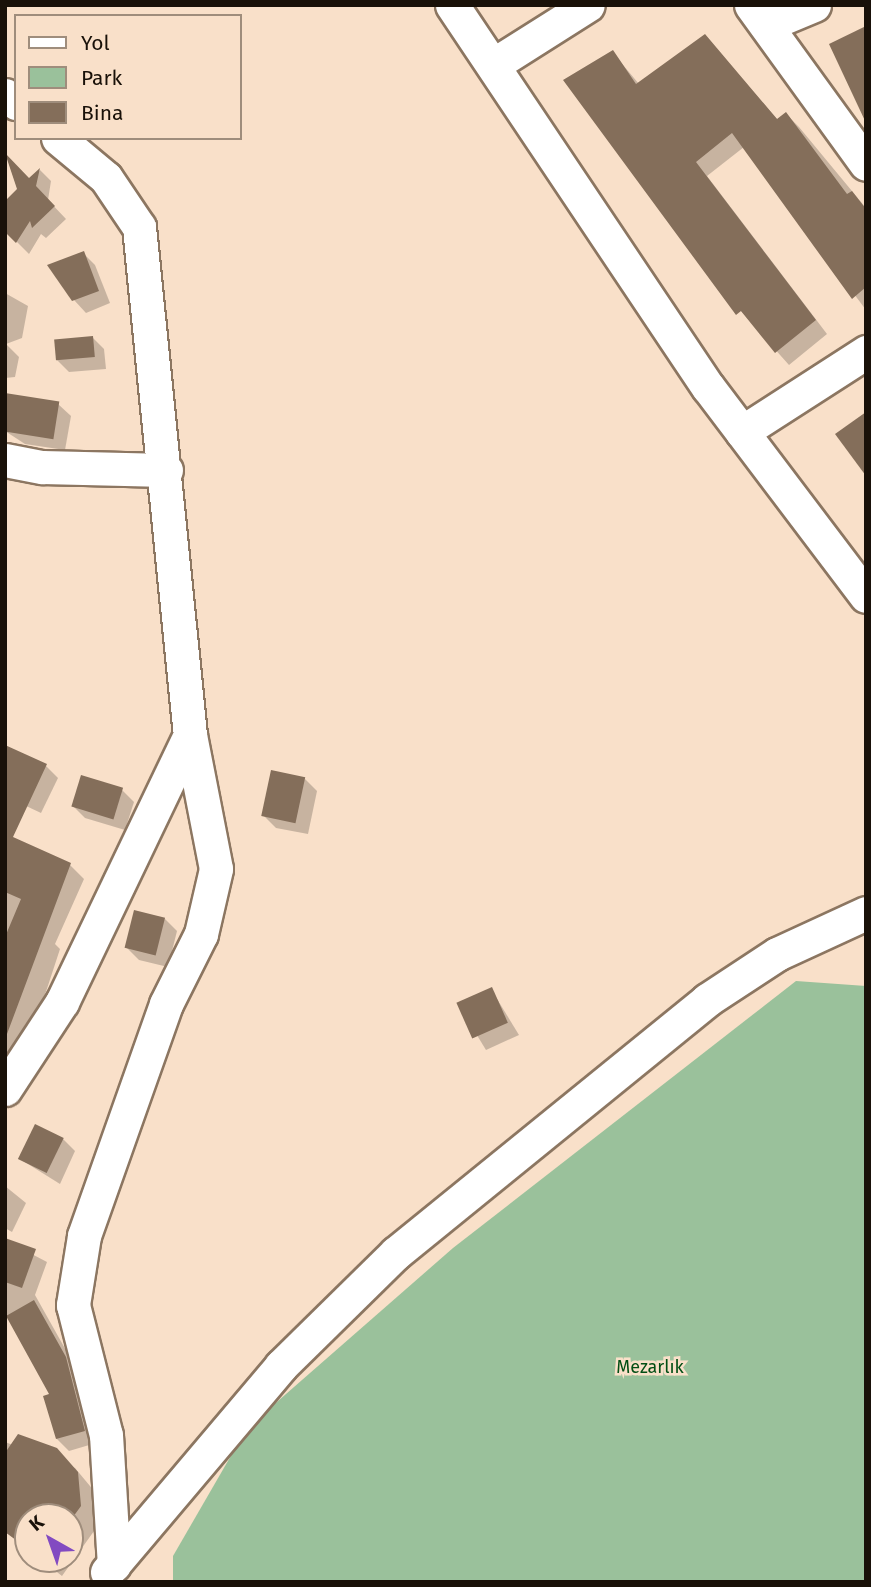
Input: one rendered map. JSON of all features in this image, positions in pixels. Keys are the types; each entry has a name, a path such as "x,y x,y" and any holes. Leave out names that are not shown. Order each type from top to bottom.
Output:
{"street":[{"path":"452,5 742,432 866,596"},
{"path":"493,65 589,5"},
{"path":"814,5 758,15 866,164"},
{"path":"60,140 106,177 139,227 166,470 190,735 216,869 201,934 166,1004 84,1236 73,1304 106,1435 106,1573"},
{"path":"742,432 866,352"},
{"path":"5,460 41,467 166,470"},
{"path":"5,1089 62,1002 190,735"},
{"path":"106,1573 281,1366 396,1254 707,1000 777,954 863,919"}],"green space":[{"name":"Mezarlık","path":"796,981 866,986 866,1582 173,1582 173,1556 247,1428 453,1248"}],"building":[{"path":"866,26 866,123 829,44"},
{"path":"705,34 777,119 786,112 847,194 852,191 866,209 866,287 852,299 732,133 696,162 816,320 775,353 741,311 736,315 563,80 613,50 636,84"},
{"path":"5,153 29,178 40,168 36,186 55,206 32,228 30,221 16,243 5,232 5,201 17,189"},
{"path":"84,251 99,291 72,301 47,265"},
{"path":"93,336 95,357 56,360 54,339"},
{"path":"5,393 59,402 53,439 5,431"},
{"path":"866,412 866,476 835,434"},
{"path":"5,745 47,764 13,837 71,863 7,1034 5,937 21,899 5,892"},
{"path":"271,770 305,777 295,823 261,816"},
{"path":"81,775 123,788 113,819 71,807"},
{"path":"134,910 165,918 156,956 125,948"},
{"path":"492,987 508,1023 472,1038 456,1003"},
{"path":"35,1124 64,1138 47,1173 18,1159"},
{"path":"5,1238 36,1249 22,1288 5,1282"},
{"path":"34,1300 66,1357 85,1431 56,1439 43,1396 49,1394 6,1316"},
{"path":"18,1434 57,1448 78,1472 81,1503 14,1503 14,1539 5,1532 5,1453"}]}
